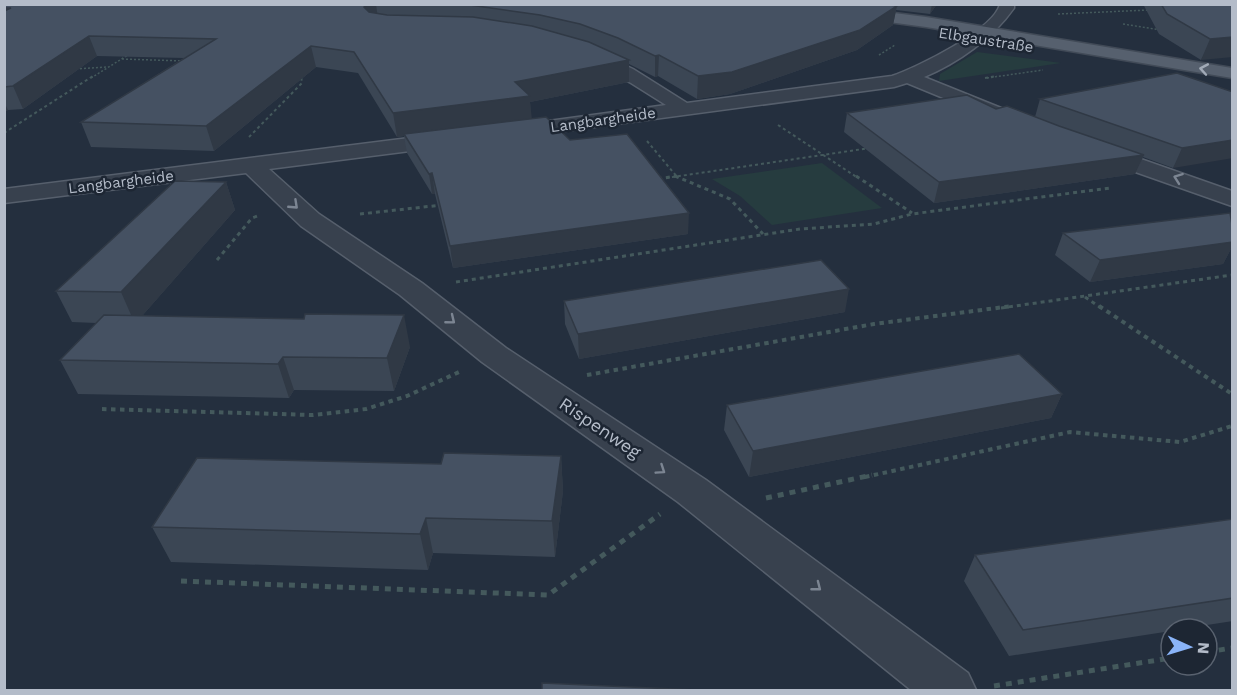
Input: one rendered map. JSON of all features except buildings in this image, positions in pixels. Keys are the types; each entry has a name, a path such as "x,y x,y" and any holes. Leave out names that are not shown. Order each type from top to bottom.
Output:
{"main road":[{"name":"Elbgaustraße","path":"790,5 855,20 980,35 1101,57 1175,64 1233,73"}],"street":[{"name":"Langbargheide","path":"489,135 877,84 909,77 941,63 980,35 1002,15 1008,8 1007,4"},
{"path":"576,51 620,68 650,83 683,109"},
{"path":"909,77 1015,120"},
{"name":"Langbargheide","path":"4,196 466,138"},
{"path":"1084,146 1233,199"},
{"name":"Rispenweg","path":"234,167 411,289 494,355 703,500 950,690"}],"path":[{"path":"1051,15 1155,9"},
{"path":"4,132 131,53"},
{"path":"121,59 193,61"},
{"path":"73,69 108,67"},
{"path":"980,78 1047,70"},
{"path":"234,167 302,83 301,74"},
{"path":"742,102 912,214"},
{"path":"628,117 676,177 730,199 764,234"},
{"path":"652,180 871,148"},
{"path":"411,289 764,234 874,224 912,214 1112,187"},
{"path":"217,260 252,218 301,211 452,203"},
{"path":"536,384 874,324 1233,275"},
{"path":"1085,297 1233,394"},
{"path":"102,409 313,415 366,409 407,396 494,355"},
{"path":"181,581 548,595 703,500 1070,432 1180,442 1233,426"},
{"path":"989,687 1159,660"}],"green space":[{"path":"977,52 1061,63 939,81 940,74"},
{"path":"822,163 882,208 772,225 740,196 712,179"}]}
